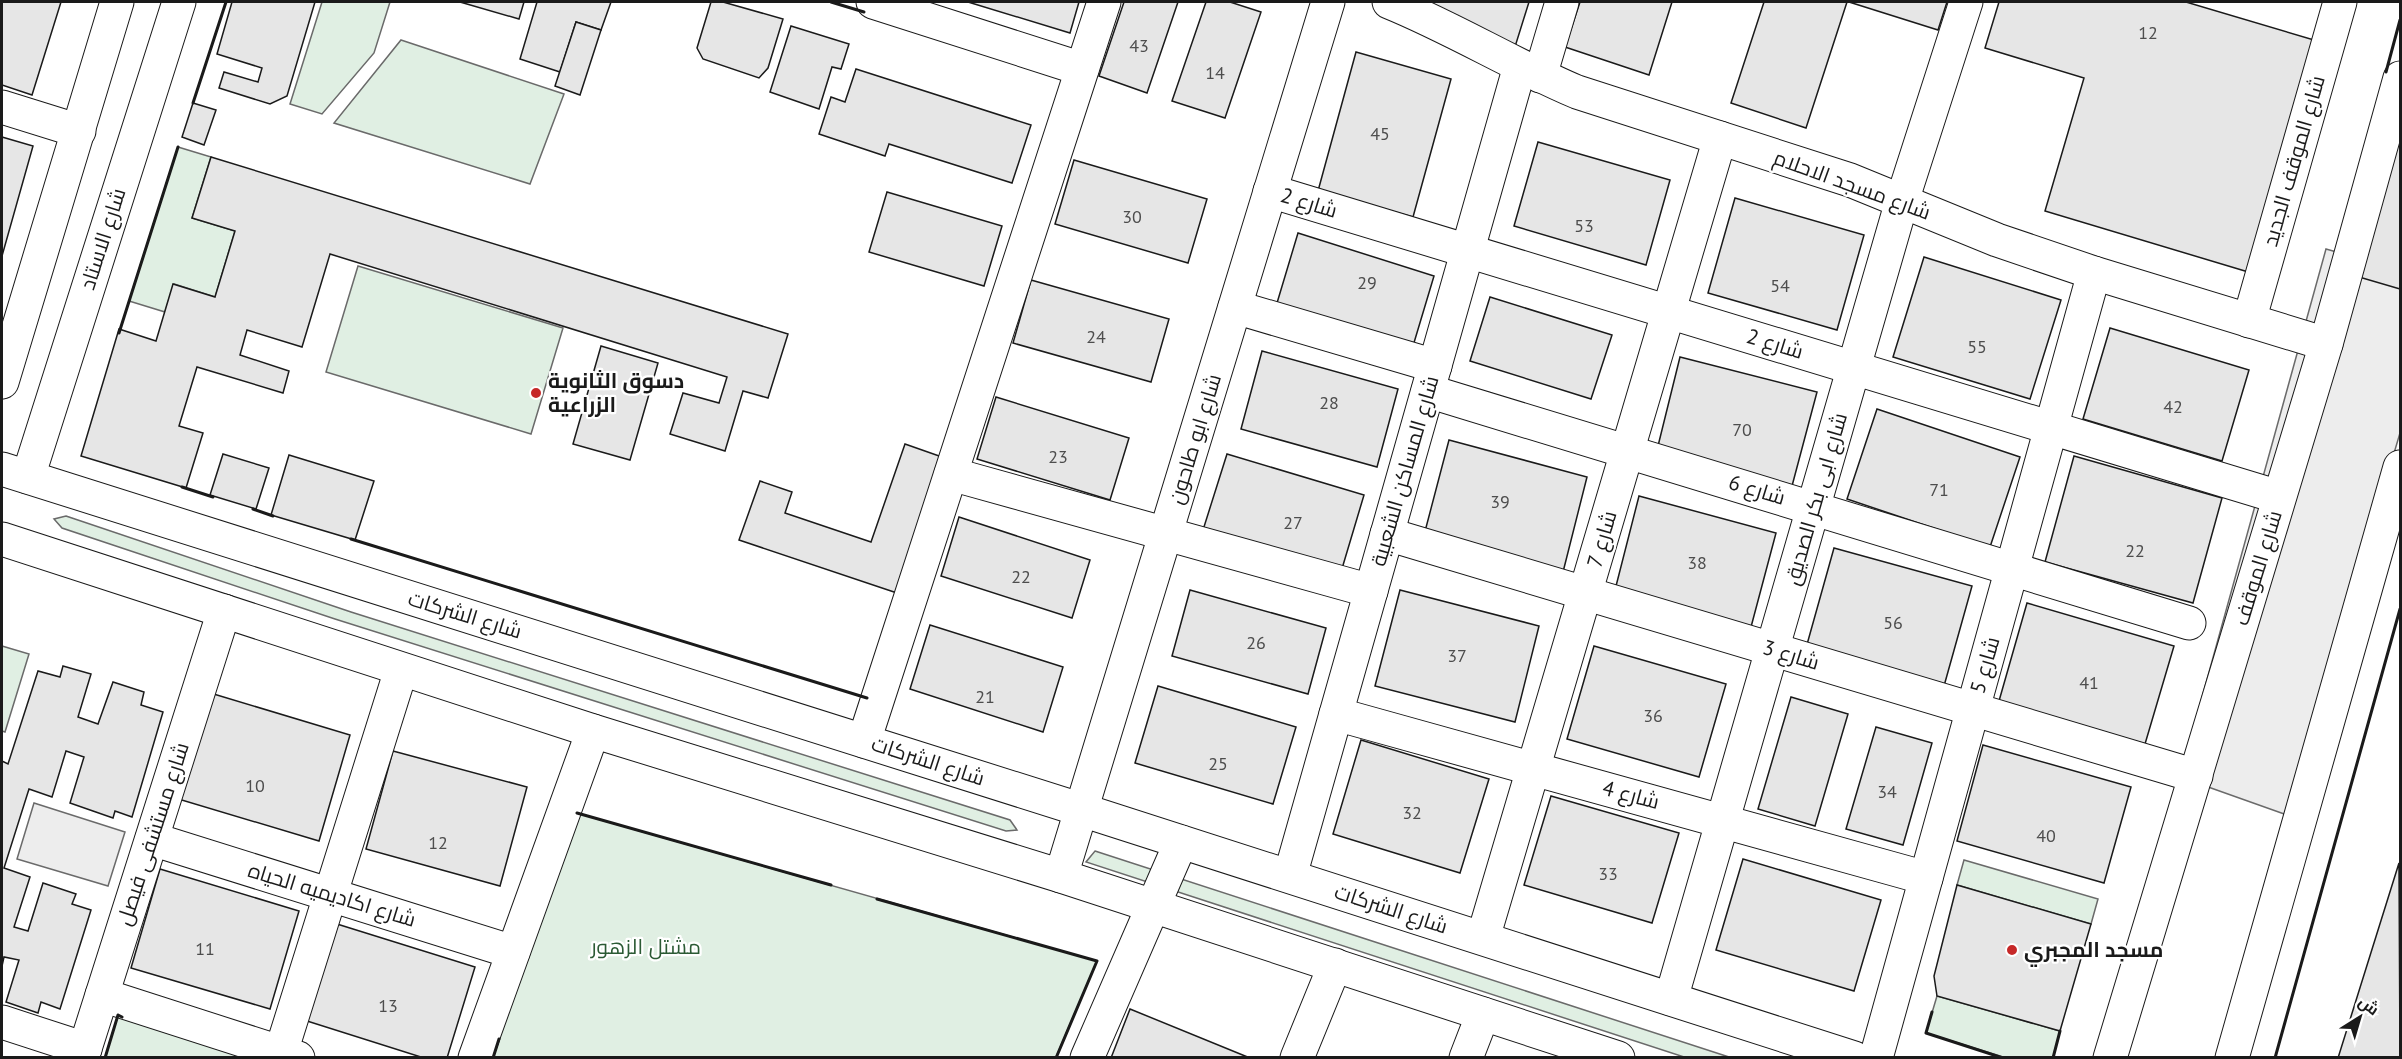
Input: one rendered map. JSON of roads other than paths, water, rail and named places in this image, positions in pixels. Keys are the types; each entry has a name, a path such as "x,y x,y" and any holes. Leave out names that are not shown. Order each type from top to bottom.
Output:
{"street":[{"path":"2,381 117,2"},
{"name":"شارع الاستاد","path":"15,473 179,2"},
{"path":"873,2 1082,69"},
{"path":"864,741 1104,2"},
{"name":"شارع ابو طاحون","path":"1061,876 1328,2"},
{"name":"شارع مسجد الاحلام","path":"1389,2 1457,32 1530,71 1577,92 1842,177 1997,240 2094,273 2326,344"},
{"name":"شارع المساكن الشعبية","path":"1290,876 1468,251 1530,71 1562,2"},
{"name":"شارع ابى بكر الصديق","path":"1671,999 1902,201 1966,2"},
{"name":"شارع الموقف الجديد","path":"2249,321 2334,3"},
{"name":"شارع الموقف","path":"2110,1058 2326,344 2400,78"},
{"path":"2,107 79,131"},
{"name":"شارع 7","path":"1483,938 1720,138"},
{"name":"شارع 2","path":"1270,191 2279,497"},
{"name":"شارع 5","path":"1876,1058 2094,273"},
{"name":"شارع 6","path":"1235,307 1628,452 2189,623"},
{"path":"2232,1058 2400,467"},
{"name":"شارع الشركات","path":"15,473 1290,876 1854,1058"},
{"path":"951,474 1371,591"},
{"name":"شارع 3","path":"1387,534 2196,776"},
{"path":"2,539 592,731 1061,876 1618,1058"},
{"name":"شارع مستشفى فيصل","path":"84,1053 224,611"},
{"path":"102,995 290,1055 330,894 401,670"},
{"name":"شارع 4","path":"1336,714 1926,878"},
{"path":"475,1058 592,731"},
{"name":"شارع اكاديميه الحياه","path":"152,839 513,952"},
{"path":"1087,1058 1181,842"},
{"path":"1297,1058 1335,965"},
{"path":"1466,1058 1483,1014"},
{"path":"2,1022 84,1053"}],"place":[{"name":"دسوق الثانوية الزراعية","path":"536,393"},
{"name":"مسجد المجبري","path":"2012,950"}],"park label":[{"name":"مشتل الزهور","path":"646,947"}]}
